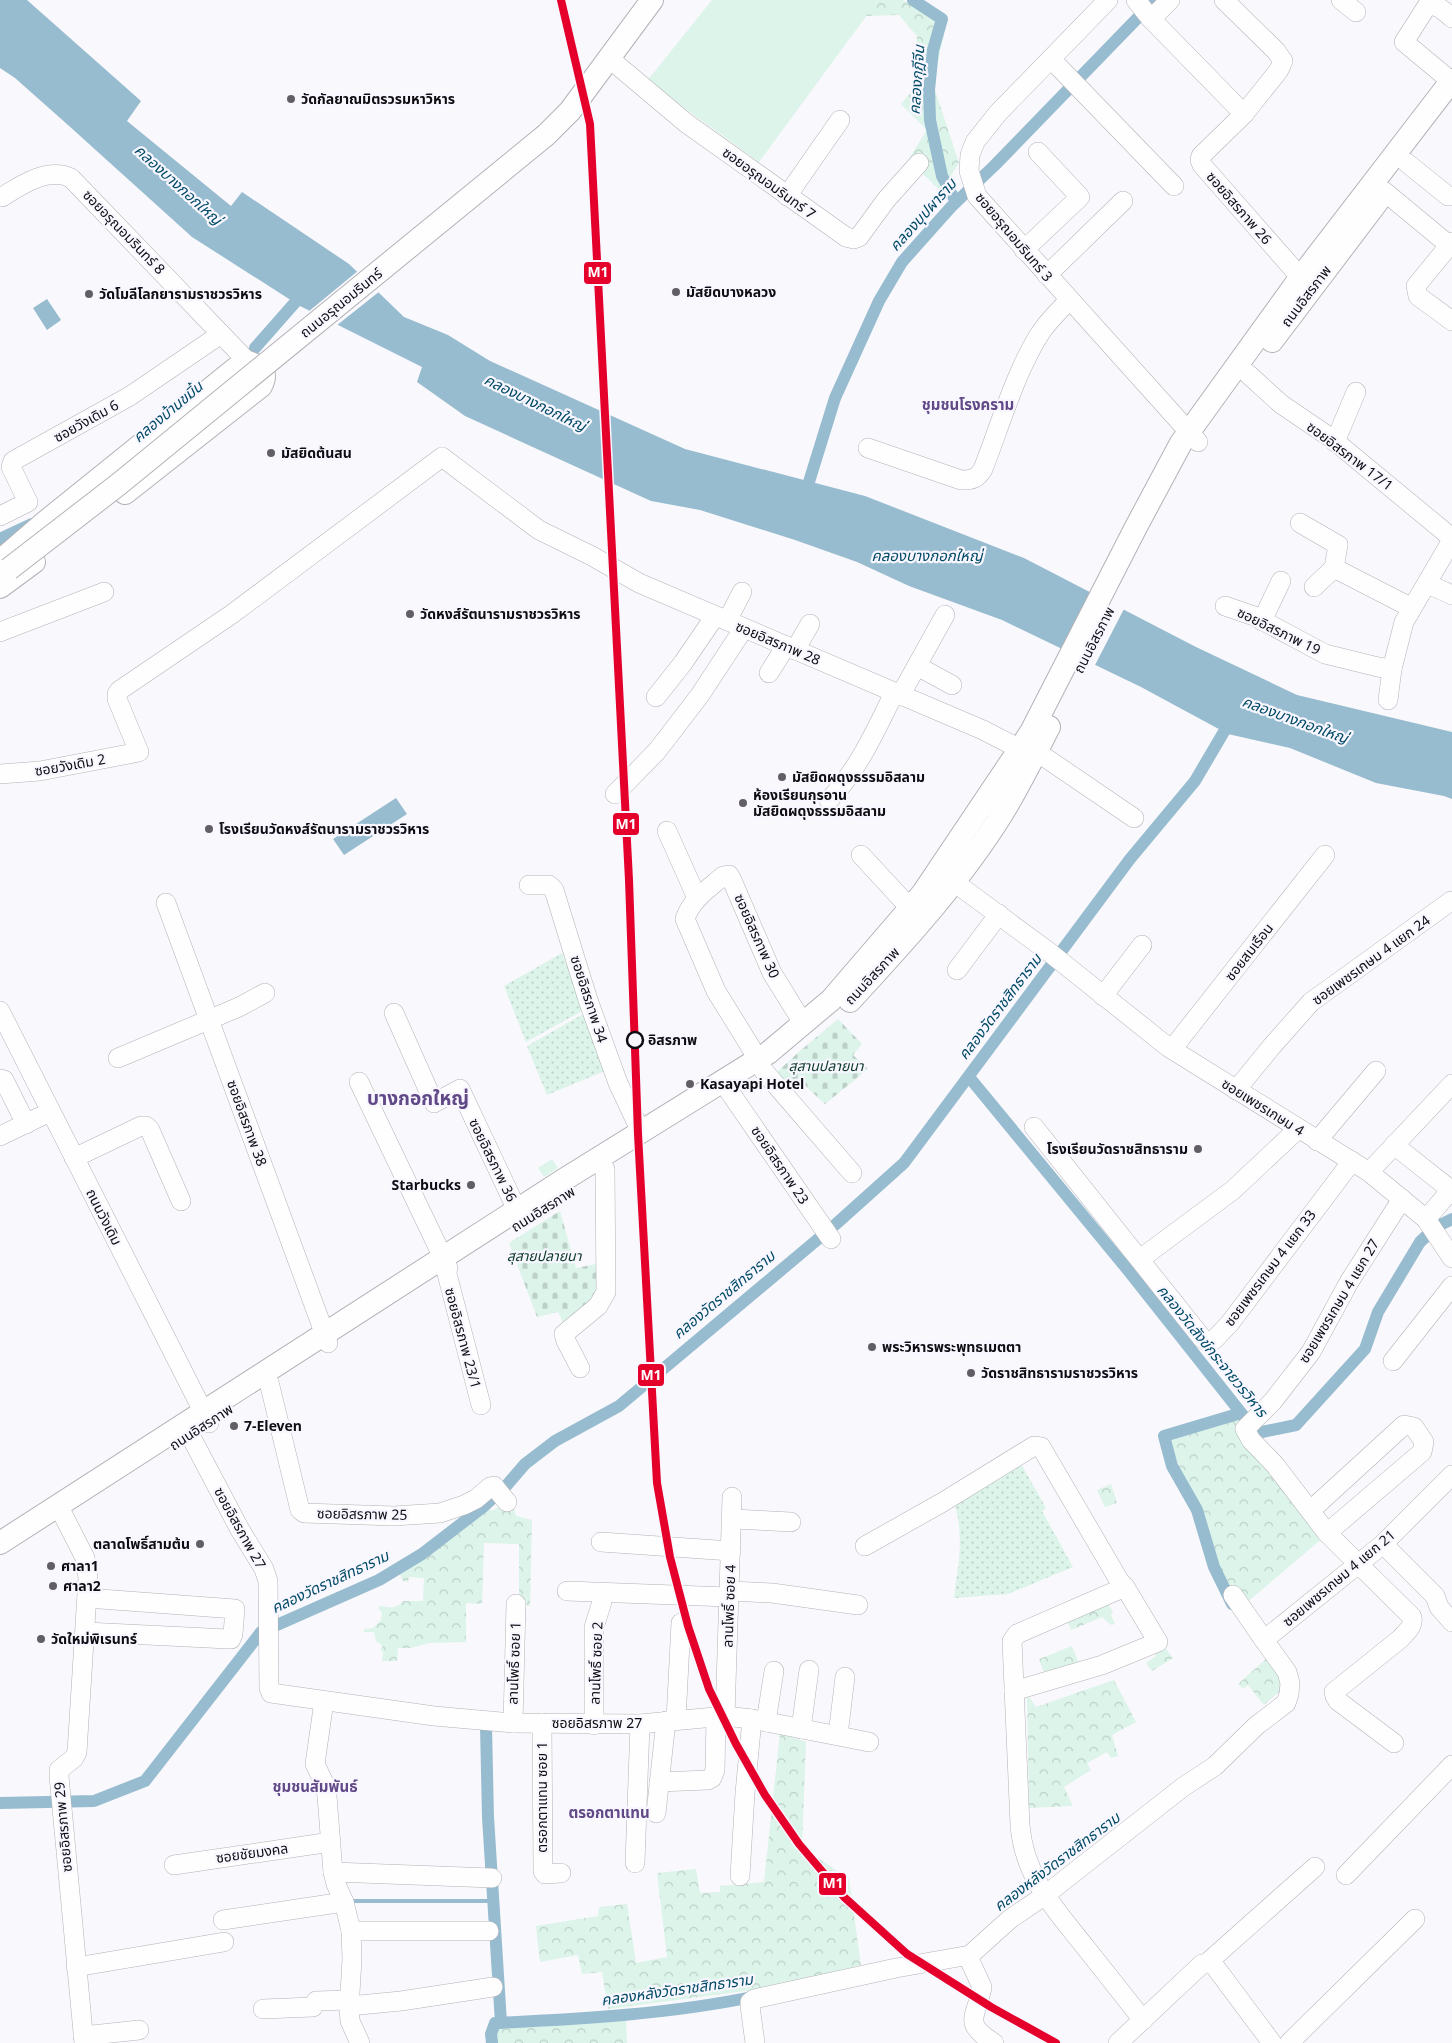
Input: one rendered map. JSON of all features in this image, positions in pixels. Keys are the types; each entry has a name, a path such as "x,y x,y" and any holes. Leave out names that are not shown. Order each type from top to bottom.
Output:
{"main road":[{"name":"ถนนอรุณอมรินทร์","path":"2,573 119,484 546,135 570,111 652,0"},
{"path":"1193,438 1305,284 1449,78"},
{"name":"ถนนอิสรภาพ","path":"445,1265 729,1091 760,1065 839,1012 921,924 947,875 1001,815 1032,744 1143,529 1193,438 1248,374 1305,284 1385,192 1452,105"},
{"path":"2,573 44,523 235,369 248,362"},
{"path":"0,1543 60,1510 326,1338 445,1265 517,1210 640,1132 760,1065 768,1052 831,1000 923,893 947,875"},
{"name":"ถนนอิสรภาพ","path":"0,1558 60,1510 190,1435 206,1417 269,1382 326,1338"}],"street":[{"name":"ซอยอรุณอมรินทร์ 3","path":"1108,0 998,113 975,142 970,155 969,171 974,189 1024,250 1193,438"},
{"path":"1170,0 1142,8 1244,114 1279,70 1283,61 1276,51 1224,0"},
{"path":"1341,0 1356,12"},
{"path":"1449,78 1404,42 1427,6 1440,7 1452,18"},
{"name":"ซอยอรุณอมรินทร์ 7","path":"610,59 686,123 846,237 854,239 859,236 886,200 919,163"},
{"path":"1051,59 1174,186"},
{"name":"ซอยอิสรภาพ 26","path":"1244,114 1201,156 1200,160 1202,165 1305,284"},
{"path":"787,196 840,120"},
{"path":"1024,250 1080,197 1038,152"},
{"path":"1407,163 1448,196"},
{"name":"ซอยอรุณอมรินทร์ 8","path":"2,197 30,180 59,174 71,178 248,362"},
{"path":"1385,192 1450,243 1416,286 1416,290 1418,296 1452,321"},
{"path":"1047,275 1123,201"},
{"path":"868,448 961,480 970,480 978,477 983,469 1019,376 1034,344 1042,330 1069,300"},
{"name":"ซอยวังเดิม 6","path":"0,516 28,502 11,467 13,461 130,396 221,334"},
{"name":"ซอยอิสรภาพ 17/1","path":"1248,374 1302,420 1335,442 1452,539"},
{"path":"1335,442 1356,392"},
{"name":"ซอยอิสรภาพ 28","path":"139,752 117,699 117,694 120,690 232,614 442,457 539,530 592,556 639,583 983,730 1032,744 1134,818"},
{"path":"1300,523 1338,545 1339,549 1334,568 1314,587"},
{"path":"1388,700 1392,669 1404,622 1428,584 1452,539"},
{"path":"1334,568 1412,608"},
{"path":"1262,620 1281,581"},
{"path":"1428,584 1452,595"},
{"path":"0,632 104,592"},
{"path":"616,794 657,750 700,695 742,592"},
{"name":"ซอยอิสรภาพ 19","path":"1225,606 1262,620 1325,654 1392,669"},
{"path":"829,800 839,790 873,737 946,615"},
{"path":"656,697 683,663 729,622"},
{"path":"769,673 810,624"},
{"path":"916,666 952,685"},
{"name":"ซอยวังเดิม 2","path":"0,774 40,771 139,752"},
{"path":"667,831 697,898 688,909 685,919 716,992 760,1065 852,1173"},
{"name":"ซอยสมเรือน","path":"1172,1049 1325,854"},
{"path":"861,855 910,908"},
{"name":"ซอยอิสรภาพ 30","path":"697,898 724,876 729,875 772,973 803,1023"},
{"name":"ซอยเพชรเกษม 4","path":"947,875 1172,1049 1369,1172 1402,1198 1432,1229 1452,1258"},
{"name":"ซอยอิสรภาพ 34","path":"529,885 549,885 554,890 588,1000 618,1083 640,1132"},
{"name":"ซอยเพชรเกษม 4 แยก 24","path":"1236,1090 1272,1046 1312,1002 1451,901"},
{"name":"ซอยอิสรภาพ 38","path":"166,903 326,1338"},
{"path":"957,970 999,914"},
{"path":"1103,996 1142,945"},
{"path":"118,1058 209,1020 265,993"},
{"name":"ซอยอิสรภาพ 36","path":"394,1013 434,1103 460,1090 517,1210"},
{"name":"ถนนวังเดิม","path":"1,1015 206,1417"},
{"path":"1317,1141 1376,1071"},
{"path":"0,1080 4,1080 26,1124"},
{"name":"ซอยอิสรภาพ 23/1","path":"359,1082 445,1265 481,1406"},
{"path":"1369,1172 1452,1084"},
{"name":"ซอยอิสรภาพ 23","path":"729,1091 832,1239"},
{"path":"0,1136 50,1112"},
{"path":"74,1158 141,1126 146,1126 150,1130 181,1200"},
{"name":"ซอยเพชรเกษม 4 แยก 33","path":"1034,1126 1202,1338 1208,1342 1212,1341 1230,1323 1352,1161"},
{"path":"1140,1259 1233,1190 1298,1129"},
{"path":"1394,1145 1451,1190 1432,1229"},
{"path":"580,1368 566,1342 564,1334 598,1306 606,1292 604,1169"},
{"name":"ซอยเพชรเกษม 4 แยก 27","path":"1312,1510 1251,1440 1246,1431 1248,1424 1272,1401 1311,1352 1349,1282 1402,1198"},
{"path":"1394,1361 1452,1286"},
{"name":"ซอยอิสรภาพ 25","path":"269,1382 300,1510 304,1513 394,1516 440,1513 498,1492"},
{"path":"1327,1532 1422,1452 1424,1442 1414,1427 1404,1425 1312,1510 1327,1532 1412,1617 1413,1622 1410,1629 1400,1639 1334,1692 1338,1701 1394,1743"},
{"name":"ซอยอิสรภาพ 27","path":"190,1435 239,1528 264,1569 268,1581 268,1688 271,1693 434,1716 513,1723 640,1724 720,1716 759,1720 869,1742"},
{"path":"865,1546 943,1502 1034,1446 1041,1447 1120,1582 1125,1587 1158,1642 1102,1665 1014,1691"},
{"name":"ซอยเพชรเกษม 4 แยก 21","path":"1264,1640 1383,1544 1452,1475"},
{"name":"ลานโพธิ์ ซอย 4","path":"659,1782 708,1780 712,1778 715,1770 729,1594 733,1519 732,1497"},
{"name":"ซอยอิสรภาพ 29","path":"60,1510 85,1558 88,1578 77,1752 59,1770 83,2040"},
{"path":"733,1519 791,1522"},
{"path":"601,1542 731,1551"},
{"path":"1383,1544 1435,1596 1439,1607 1452,1622"},
{"path":"1125,1587 1013,1637 1014,1691 1022,1844 1025,1857 1042,1891 1143,2020"},
{"path":"567,1591 772,1593 858,1605"},
{"path":"756,2043 750,2006 750,2002 754,1999 970,1954 1042,1891 1183,1787 1215,1766 1256,1726 1286,1703 1290,1683 1286,1672 1233,1594"},
{"path":"86,1632 228,1639 234,1634 235,1609 87,1598"},
{"path":"121,1633 122,1600"},
{"name":"ลานโพธิ์ ซอย 2","path":"594,1724 594,1632 602,1602"},
{"name":"ลานโพธิ์ ซอย 1","path":"513,1723 516,1604"},
{"path":"656,1813 659,1782 671,1721 681,1623"},
{"path":"801,1729 809,1670"},
{"path":"740,1876 745,1792 759,1720 774,1671"},
{"path":"838,1735 845,1677"},
{"path":"324,1701 315,1764 325,1785 333,1872 344,1902 351,1931 350,2021 360,2043"},
{"name":"ตรอกตาแทน ซอย 1","path":"542,1724 552,1872"},
{"path":"635,1863 640,1724"},
{"path":"1346,1875 1448,1777"},
{"name":"ซอยชัยมงคล","path":"174,1865 331,1842"},
{"path":"1118,2043 1202,1964 1207,1963 1316,1867"},
{"path":"333,1872 492,1878"},
{"path":"223,1920 344,1902"},
{"path":"1289,2043 1415,1919"},
{"path":"351,1931 489,1931"},
{"path":"76,1967 224,1942"},
{"path":"970,1954 970,1961 982,1987 974,2018 976,2028 980,2034 994,2043"},
{"path":"1207,1963 1213,1964 1272,2043"},
{"path":"263,2009 313,2007 316,2001 349,2003 401,2001 493,1987"},
{"path":"83,2040 139,2030"}],"green space":[{"path":"712,0 878,0 759,162 647,81"},
{"path":"878,0 903,0 934,19 944,34 933,84 959,163 941,191 908,160 927,130 901,104 913,90 917,36 899,15 866,16"},
{"path":"562,953 584,1010 526,1042 504,986"},
{"path":"585,1013 607,1070 547,1095 527,1046"},
{"name":"สุสานปลายนา","path":"838,1019 862,1044 853,1055 868,1069 825,1104 798,1079 787,1089 775,1074"},
{"path":"552,1159 558,1168 544,1177 538,1168"},
{"name":"สุสายปลายนา","path":"560,1211 576,1268 601,1263 604,1289 565,1326 558,1312 537,1317 509,1243"},
{"path":"1241,1418 1323,1538 1245,1604 1229,1589 1168,1439"},
{"path":"1020,1462 1046,1508 1042,1511 1073,1567 1008,1594 954,1598 960,1539 954,1503"},
{"path":"1111,1484 1117,1503 1105,1507 1097,1490"},
{"path":"507,1502 514,1509 516,1516 532,1520 530,1606 519,1603 519,1544 484,1543 482,1604 466,1603 466,1642 429,1643 411,1648 398,1648 397,1661 382,1661 383,1652 380,1650 383,1646 376,1641 374,1632 363,1632 365,1629 373,1628 381,1620 382,1613 378,1608 380,1606 395,1607 403,1601 423,1601 424,1578 409,1577 408,1582 403,1581 400,1574 488,1508 492,1511"},
{"path":"1105,1599 1113,1612 1111,1615 1115,1624 1111,1625 1102,1617 1071,1630 1065,1616"},
{"path":"1161,1643 1173,1658 1152,1671 1146,1663 1156,1656 1151,1649"},
{"path":"1072,1646 1081,1669 1046,1679 1039,1659"},
{"path":"1267,1658 1281,1679 1280,1691 1264,1705 1248,1685 1243,1689 1238,1684"},
{"path":"1114,1680 1136,1722 1112,1735 1118,1756 1111,1758 1107,1752 1087,1763 1091,1770 1064,1787 1073,1806 1029,1808 1027,1694 1036,1707"},
{"path":"780,1733 806,1742 802,1847 849,1879 861,1965 768,1988 608,2009 602,1972 582,1974 578,1955 540,1962 536,1926 598,1916 599,1907 627,1904 636,1963 667,1957 657,1873 696,1869 700,1893 720,1892 720,1886 764,1882"},
{"path":"626,2018 627,2043 497,2043 497,2028"}],"water":[{"name":"คลองบางกอกใหญ่","path":"0,0 27,0 141,101 127,121 231,206 242,192 349,264 404,317 448,335 490,361 685,449 865,496 1024,558 1196,647 1297,695 1452,732 1452,799 1376,783 1290,748 1228,734 1141,687 1002,620 909,586 857,562 795,540 700,510 651,501 465,416 417,382 422,367 300,306 192,237 15,78 0,68"},
{"path":"47,299 61,320 47,330 33,308"},
{"path":"396,798 407,814 344,855 333,839"}],"pier":[{"path":"359,270 380,291 336,326 308,312"},
{"path":"1097,593 1125,607 1094,667 1066,653"}],"waterway":[{"name":"คลองกุฎีจีน","path":"913,0 942,19 933,50 929,90 930,120 942,176 956,202"},
{"name":"คลองบุปผาราม","path":"804,498 835,398 879,301 902,262 951,207 995,165 1155,0"},
{"name":"คลองบ้านขมิ้น","path":"255,348 306,290"},
{"path":"0,539 32,524"},
{"name":"คลองวัดราชสิทธาราม","path":"0,1803 94,1801 145,1781 261,1632 379,1580 422,1554 483,1507 506,1486 525,1464 555,1441 619,1406 836,1224 904,1163 1130,859 1195,781 1232,718"},
{"name":"คลองวัดสังข์กระจายวรวิหาร","path":"969,1077 1127,1269 1257,1433 1296,1425 1365,1349 1378,1312 1420,1242 1436,1227 1452,1219"},
{"name":"คลองหลังวัดราชสิทธาราม","path":"1232,1604 1214,1567 1197,1510 1172,1466 1164,1436 1241,1413"},
{"path":"486,1726 488,1817 501,2023"},
{"path":"350,1901 493,1901"},
{"name":"คลองหลังวัดราชสิทธาราม","path":"492,2043 491,2034 495,2023 659,2011 757,1996"}],"transit line":[{"name":"M1","path":"561,0 590,124 629,880 638,1134 657,1483 670,1557 688,1626 709,1689 736,1744 765,1795 799,1844 844,1897 907,1954 991,2007 1056,2043"}],"place":[{"name":"วัดกัลยาณมิตรวรมหาวิหาร","path":"291,99"},
{"name":"มัสยิดบางหลวง","path":"676,292"},
{"name":"วัดโมลีโลกยารามราชวรวิหาร","path":"89,294"},
{"name":"มัสยิดต้นสน","path":"271,453"},
{"name":"วัดหงส์รัตนารามราชวรวิหาร","path":"410,614"},
{"name":"มัสยิดผดุงธรรมอิสลาม","path":"782,777"},
{"name":"ห้องเรียนกุรอาน มัสยิดผดุงธรรมอิสลาม","path":"743,803"},
{"name":"โรงเรียนวัดหงส์รัตนารามราชวรวิหาร","path":"209,829"},
{"name":"อิสรภาพ","path":"635,1040"},
{"name":"Kasayapi Hotel","path":"690,1084"},
{"name":"โรงเรียนวัดราชสิทธาราม","path":"1198,1149"},
{"name":"Starbucks","path":"471,1185"},
{"name":"พระวิหารพระพุทธเมตตา","path":"872,1347"},
{"name":"วัดราชสิทธารามราชวรวิหาร","path":"971,1373"},
{"name":"7-Eleven","path":"234,1426"},
{"name":"ตลาดโพธิ์สามต้น","path":"200,1544"},
{"name":"ศาลา1","path":"51,1566"},
{"name":"ศาลา2","path":"53,1586"},
{"name":"วัดใหม่พิเรนทร์","path":"41,1639"}],"district":[{"name":"ชุมชนโรงคราม","path":"968,405"},
{"name":"บางกอกใหญ่","path":"418,1098"},
{"name":"ชุมชนสัมพันธ์","path":"315,1787"},
{"name":"ตรอกตาแทน","path":"609,1813"}]}
